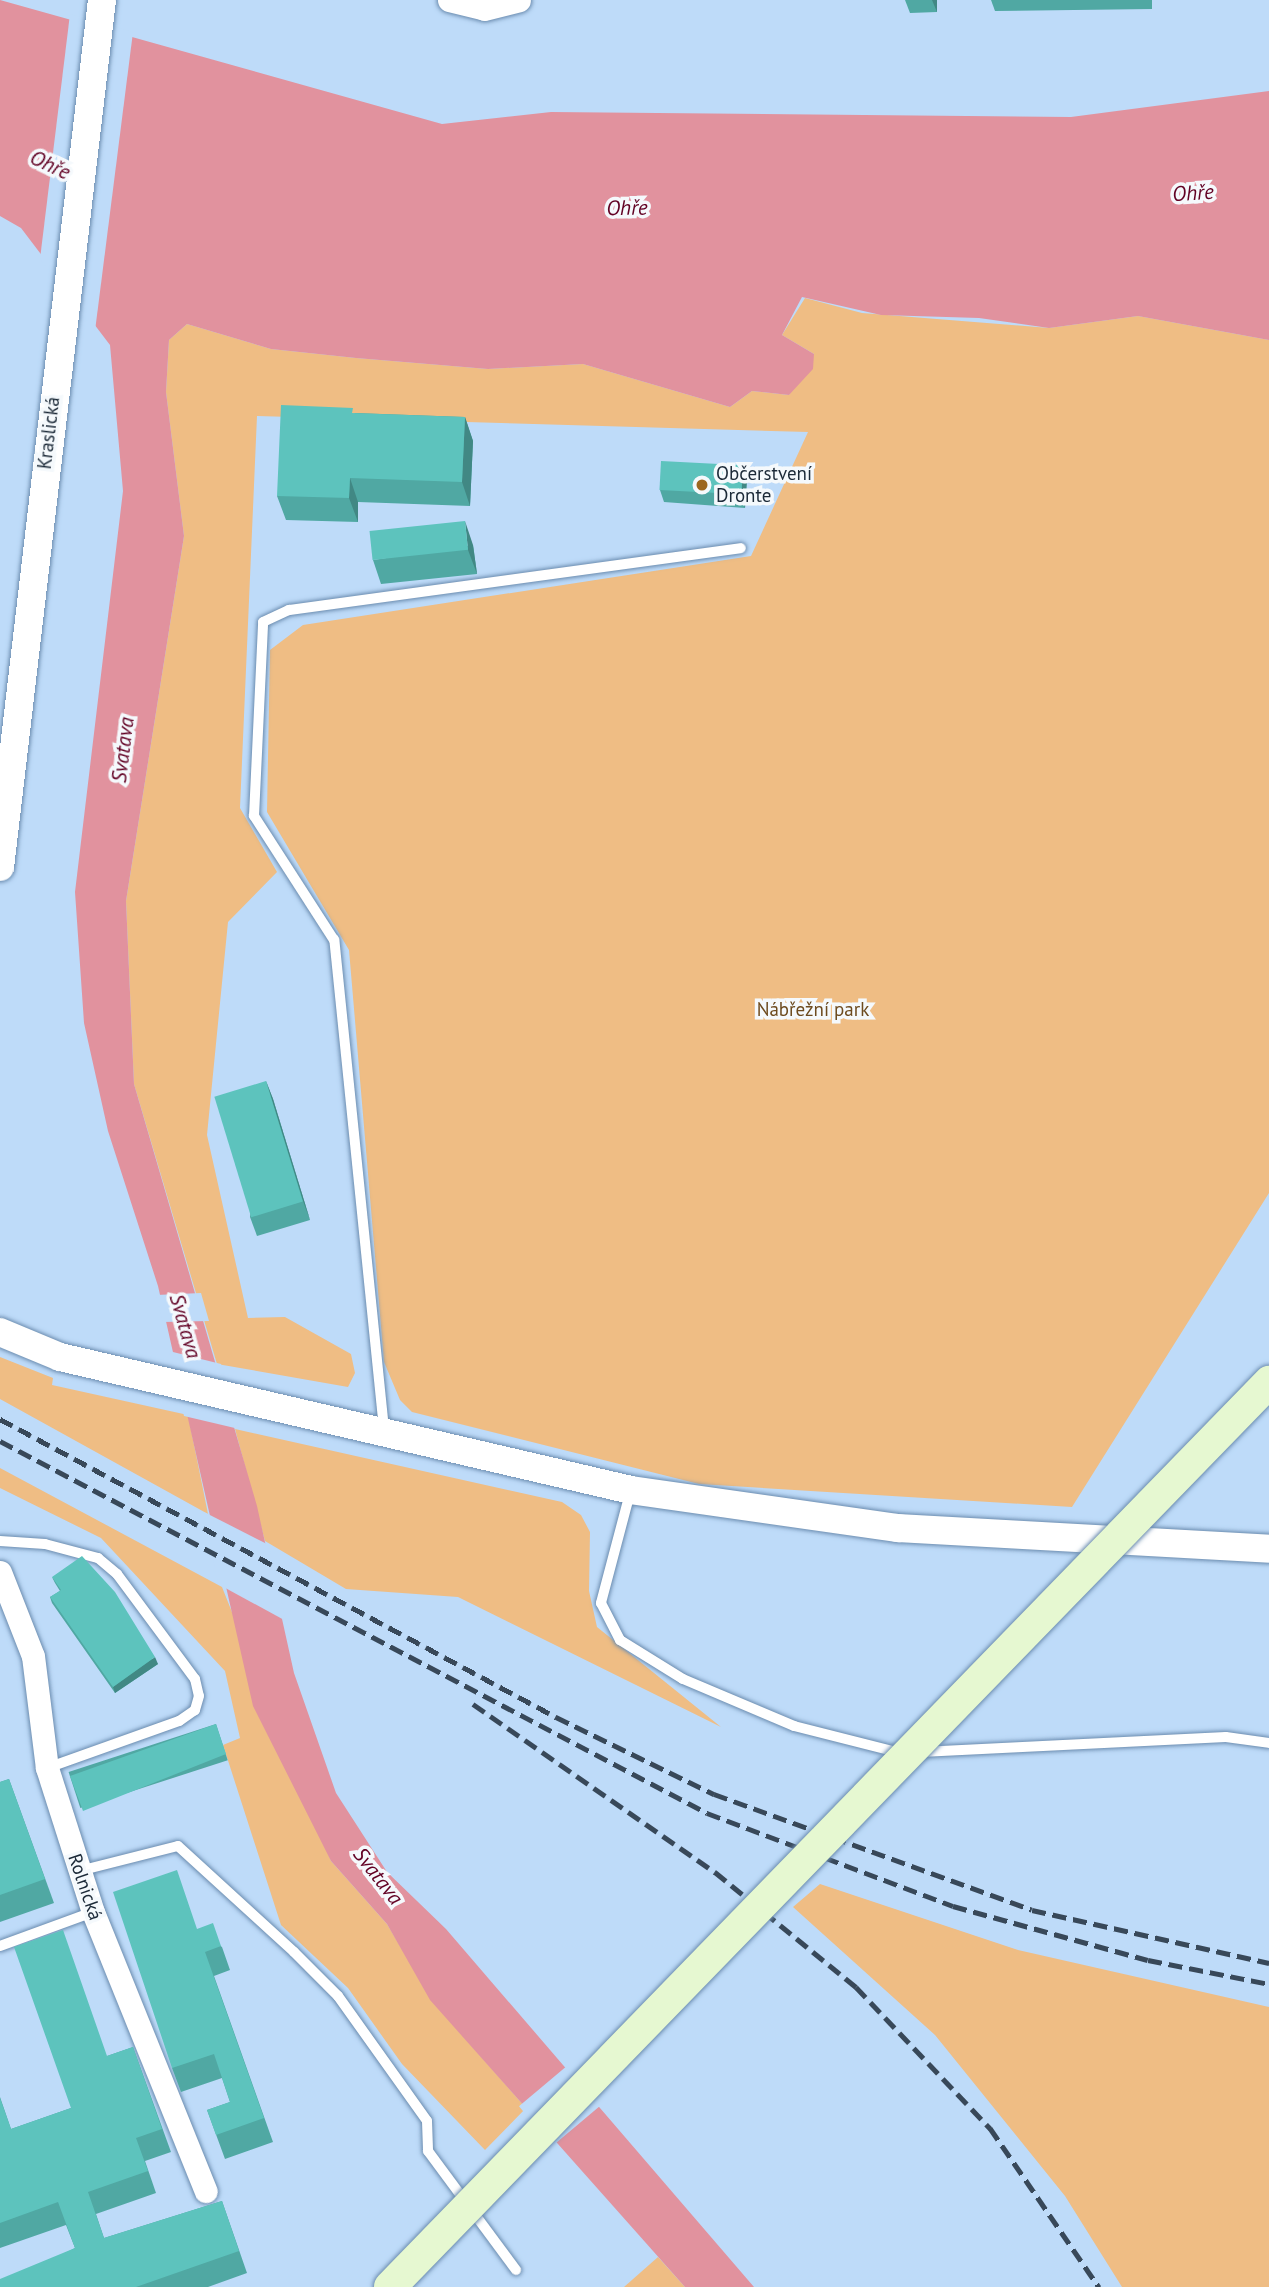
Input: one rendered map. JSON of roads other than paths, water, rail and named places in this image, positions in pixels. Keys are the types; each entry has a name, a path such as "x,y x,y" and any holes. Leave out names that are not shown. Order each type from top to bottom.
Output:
{"main road":[{"path":"390,2287 1269,1382"}],"street":[{"name":"Kraslická","path":"0,866 10,655 45,466 102,0"},
{"path":"449,0 484,9 519,0"},
{"path":"0,1332 60,1357 314,1416 384,1429 631,1490 898,1528 1269,1549"},
{"name":"Rolnická","path":"0,1572 33,1656 47,1768 79,1871 93,1912 206,2191"}],"lane":[{"path":"384,1429 334,940 254,816 263,622 289,610 741,548"},
{"path":"631,1490 605,1569 604,1619 620,1640 683,1679 794,1726 891,1754 1226,1737 1269,1743"},
{"path":"0,1541 45,1544 97,1558 117,1574 197,1688 195,1710 178,1721 47,1768"},
{"path":"79,1871 178,1846 338,1996 427,2122 428,2151 516,2270"},
{"path":"0,1946 93,1912"}],"water":[{"path":"0,0 442,124 551,112 1071,117 1269,91 1269,340 1138,316 1049,328 979,318 881,315 802,297 782,335 814,354 813,369 789,395 752,391 730,407 583,364 488,369 356,358 271,349 187,324 169,340 166,392 184,536 126,901 134,1084 257,1506 294,1673 336,1793 387,1872 446,1929 754,2287 685,2287 430,2000 387,1924 331,1861 253,1706 158,1286 108,1131 84,1023 75,892 123,491 110,345 21,228 0,216"}],"railway":[{"path":"0,1419 556,1717 714,1794 1032,1910 1269,1963"},
{"path":"0,1441 707,1813 953,1906 1148,1960 1269,1984"},
{"path":"473,1704 715,1872 856,1987 990,2128 1099,2287"}],"place":[{"name":"Občerstvení Dronte","path":"702,485"}],"water label":[{"name":"Ohře","path":"50,165"},
{"name":"Ohře","path":"1193,193"},
{"name":"Ohře","path":"627,208"},
{"name":"Svatava","path":"123,750"},
{"name":"Svatava","path":"185,1326"},
{"name":"Svatava","path":"378,1876"}],"park label":[{"name":"Nábřežní park","path":"813,1010"}]}
